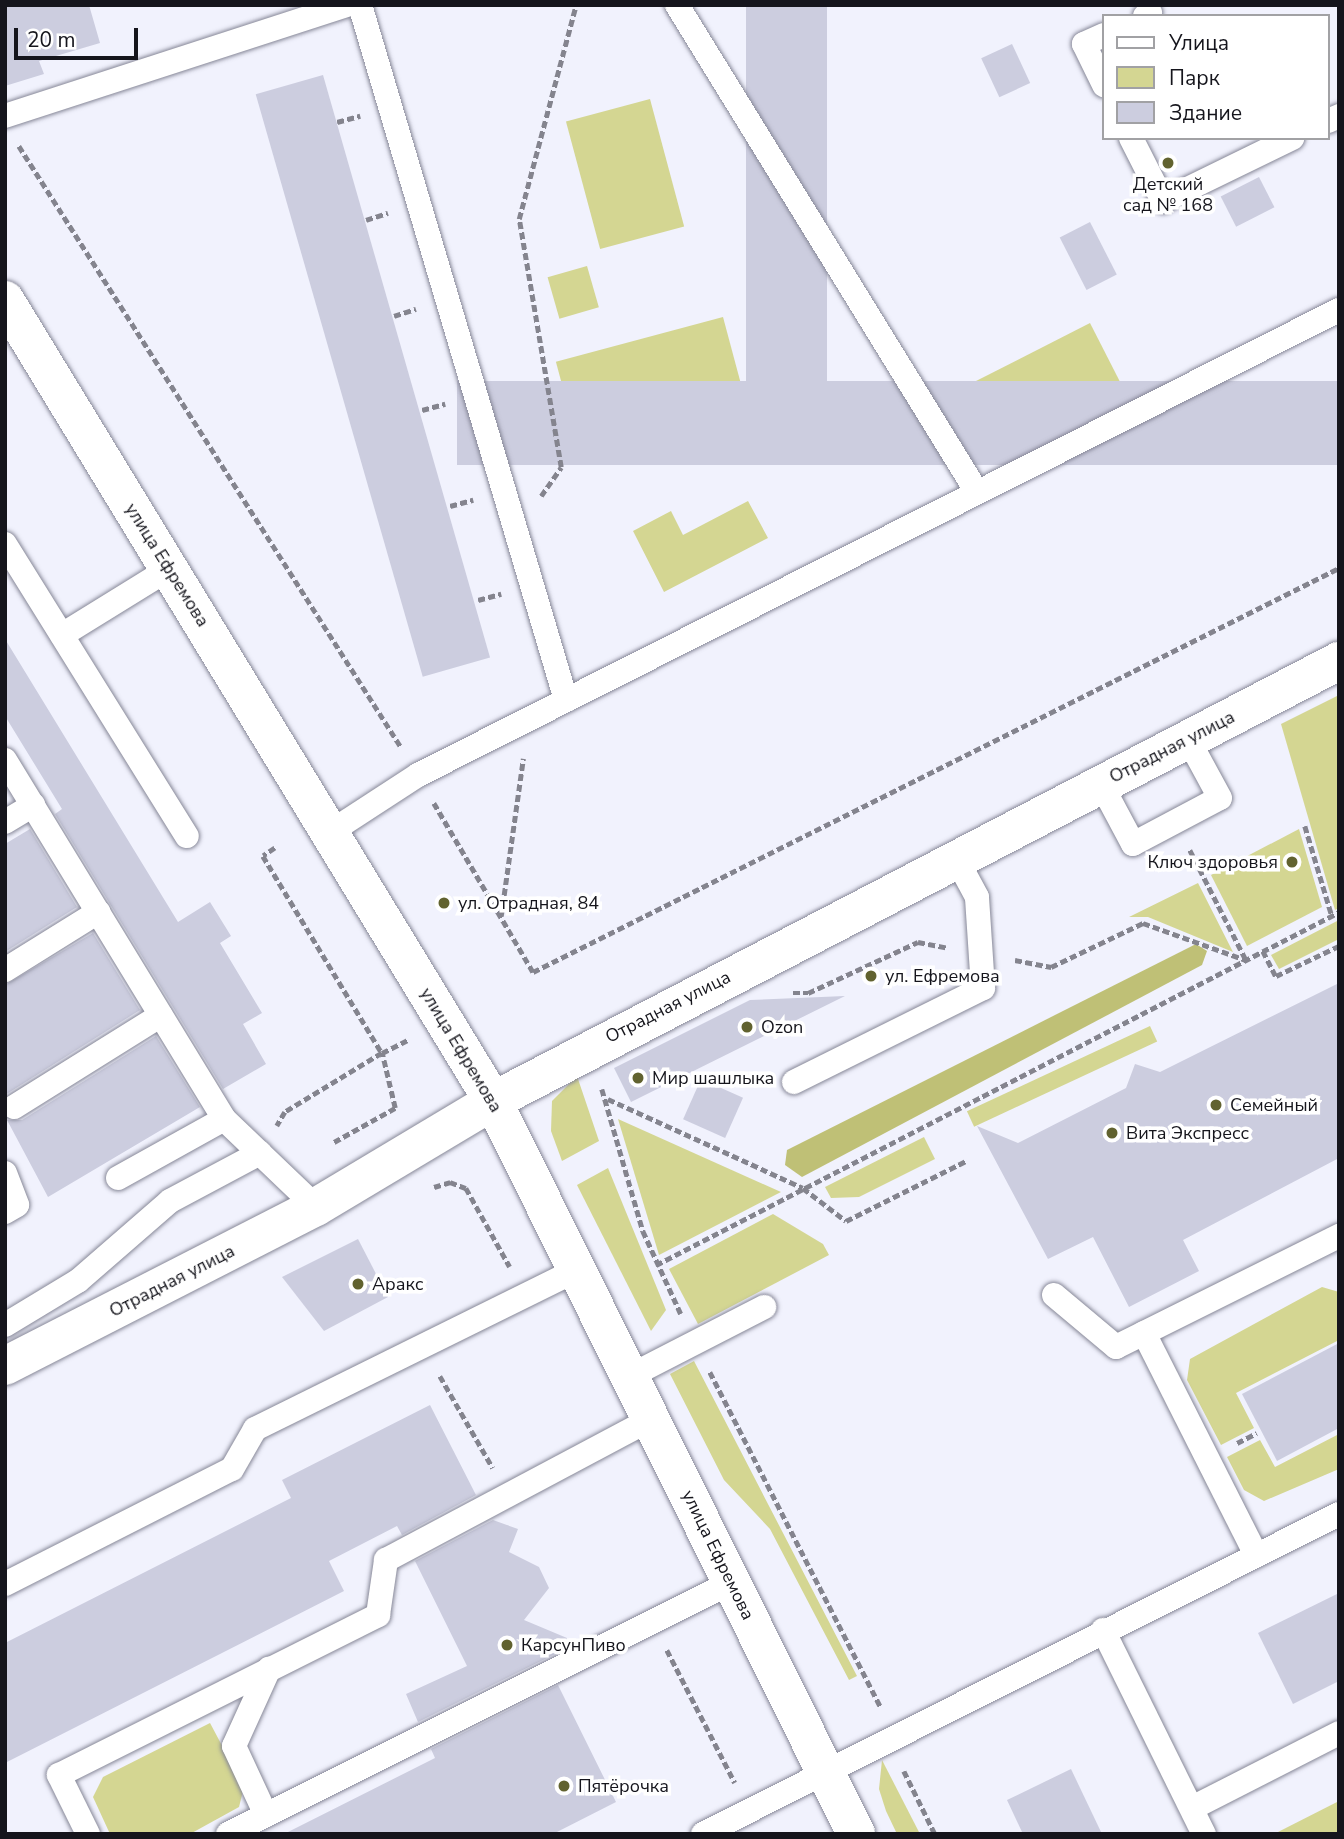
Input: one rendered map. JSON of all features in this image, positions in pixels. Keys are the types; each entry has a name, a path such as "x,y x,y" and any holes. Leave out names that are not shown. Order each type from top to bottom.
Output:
{"street":[{"name":"улица Ефремова","path":"5,300 332,831 493,1101 856,1834"},
{"name":"Отрадная улица","path":"5,1366 316,1208 493,1101 1339,661"}],"lane":[{"path":"9,126 347,5"},
{"path":"360,5 566,700"},
{"path":"677,5 977,492"},
{"path":"1102,36 1084,44 1102,81"},
{"path":"1132,140 1163,201 1288,140"},
{"path":"332,831 418,775 1339,310"},
{"path":"5,544 187,836"},
{"path":"62,635 169,569"},
{"path":"1101,784 1133,844 1220,798 1188,739"},
{"path":"5,760 224,1119 316,1208"},
{"path":"5,822 33,805"},
{"path":"794,1082 983,988 983,954 977,897 956,858"},
{"path":"5,970 98,912"},
{"path":"13,1107 161,1015"},
{"path":"118,1178 224,1119"},
{"path":"5,1325 78,1281 170,1201 260,1153"},
{"path":"5,1173 17,1205 5,1212"},
{"path":"1054,1295 1116,1348 1339,1236"},
{"path":"5,1584 232,1469 255,1429 577,1270"},
{"path":"630,1376 764,1307"},
{"path":"1144,1334 1256,1555"},
{"path":"88,1834 59,1775 378,1615 386,1560 651,1419"},
{"path":"703,1834 1103,1630 1339,1514"},
{"path":"237,1832 266,1815 732,1582"},
{"path":"1103,1630 1205,1834"},
{"path":"266,1815 234,1746 270,1669"},
{"path":"1192,1808 1339,1733"}],"path":[{"path":"516,530 561,467 519,219 576,5"},
{"path":"9,126 418,775 533,972 1339,568"},
{"path":"501,917 524,751"},
{"path":"1176,821 1246,960"},
{"path":"1305,826 1332,916"},
{"path":"275,848 263,856 382,1053 395,1108 334,1142"},
{"path":"656,1265 1339,912"},
{"path":"918,942 1051,967 1143,923 1246,960"},
{"path":"1264,951 1276,976 1339,946"},
{"path":"260,1153 285,1112 382,1053 411,1039"},
{"path":"935,1834 905,1776 895,1735 656,1265 607,1099 803,1188 846,1221 966,1161"},
{"path":"424,1192 450,1182 466,1188 524,1296"},
{"path":"428,1376 449,1382 496,1474"},
{"path":"653,1622 748,1810"}],"green space":[{"path":"650,99 684,227 600,249 566,122"},
{"path":"587,266 599,307 559,319 548,277"},
{"path":"723,317 749,416 582,460 556,362"},
{"path":"1090,323 1121,384 993,449 962,388"},
{"path":"748,501 768,538 664,592 633,531 671,511 683,535"},
{"path":"1339,695 1339,908 1335,910 1281,724"},
{"path":"1299,829 1322,907 1247,946 1211,875"},
{"path":"1198,883 1233,952 1148,917 1129,917"},
{"path":"1339,920 1339,939 1279,969 1271,955"},
{"path":"1196,944 1207,951 1202,965 802,1177 785,1165 787,1150"},
{"path":"1150,1026 1157,1041 974,1127 967,1111"},
{"path":"577,1076 599,1141 562,1161 551,1131 552,1101"},
{"path":"618,1119 781,1192 659,1255"},
{"path":"924,1137 935,1159 859,1197 831,1198 825,1187"},
{"path":"608,1168 666,1310 651,1331 577,1185"},
{"path":"773,1214 823,1244 829,1255 698,1324 669,1269"},
{"path":"1322,1287 1339,1292 1339,1340 1236,1393 1254,1428 1221,1445 1187,1380 1190,1359"},
{"path":"694,1361 857,1676 849,1680 770,1529 724,1480 670,1374"},
{"path":"1339,1434 1339,1469 1264,1501 1244,1490 1227,1457 1260,1440 1275,1467"},
{"path":"210,1723 244,1787 239,1807 190,1834 110,1834 93,1797 103,1777"},
{"path":"882,1760 920,1834 897,1834 879,1789"},
{"path":"1339,1801 1339,1834 1276,1834 1278,1832"}],"building":[{"path":"5,5 89,5 100,43 39,61 44,74 5,86"},
{"path":"746,5 827,5 827,390 746,390"},
{"path":"1012,44 1030,83 999,97 981,58"},
{"path":"323,75 490,658 423,677 256,94"},
{"path":"1259,177 1274,207 1236,227 1221,197"},
{"path":"1090,222 1117,275 1086,290 1060,237"},
{"path":"457,381 1339,381 1339,465 457,465"},
{"path":"5,639 178,922 210,902 231,936 220,943 262,1013 243,1024 266,1064 223,1089 55,814 62,809 5,716"},
{"path":"30,829 77,907 5,952 5,844"},
{"path":"93,933 140,1010 5,1095 5,985"},
{"path":"1339,983 1339,1158 1183,1240 1199,1271 1129,1307 1093,1237 1048,1259 977,1126 1018,1143 1126,1088 1135,1064 1160,1072"},
{"path":"845,996 631,1102 614,1068 750,1000"},
{"path":"156,1036 200,1107 48,1197 7,1120 22,1120"},
{"path":"701,1079 743,1098 725,1138 683,1119"},
{"path":"358,1239 388,1297 324,1331 282,1277"},
{"path":"1339,1343 1339,1428 1277,1461 1242,1394"},
{"path":"430,1405 476,1495 402,1535 397,1526 329,1561 344,1591 5,1763 5,1643 291,1498 282,1480"},
{"path":"493,1520 518,1529 509,1552 539,1567 549,1588 524,1620 567,1638 561,1651 418,1722 406,1694 467,1666 415,1561"},
{"path":"1339,1593 1339,1681 1293,1704 1258,1633"},
{"path":"558,1685 616,1802 553,1834 284,1834 435,1758 431,1749"},
{"path":"1071,1769 1102,1834 1023,1834 1007,1800"}],"place":[{"name":"Детский сад № 168","path":"1168,163"},
{"name":"Ключ здоровья","path":"1292,862"},
{"name":"ул. Отрадная, 84","path":"444,903"},
{"name":"ул. Ефремова","path":"871,976"},
{"name":"Ozon","path":"747,1027"},
{"name":"Мир шашлыка","path":"638,1078"},
{"name":"Семейный","path":"1216,1105"},
{"name":"Вита Экспресс","path":"1112,1133"},
{"name":"Аракc","path":"358,1284"},
{"name":"КарсунПиво","path":"507,1645"},
{"name":"Пятёрочка","path":"564,1786"}]}
